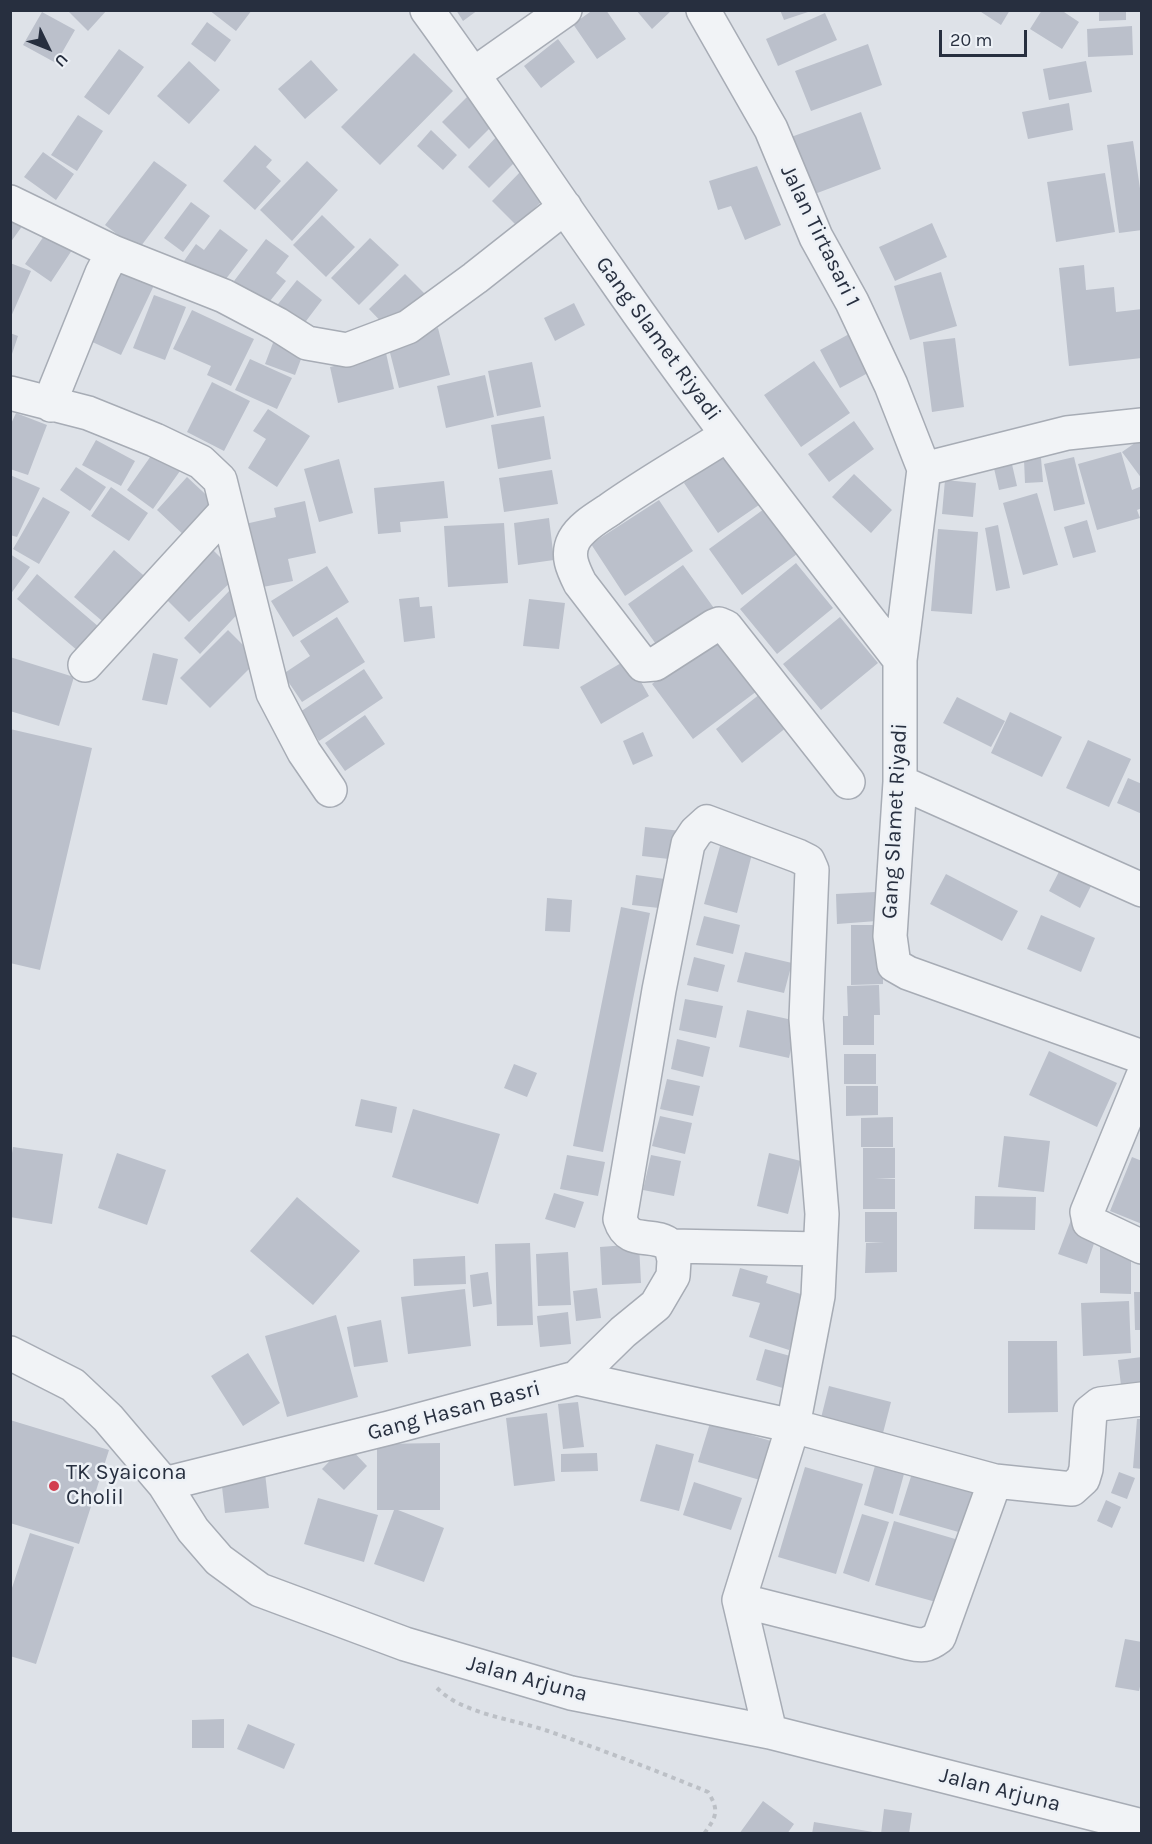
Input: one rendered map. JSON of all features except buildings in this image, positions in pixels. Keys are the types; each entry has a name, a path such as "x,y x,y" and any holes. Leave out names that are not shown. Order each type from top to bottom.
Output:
{"street":[{"name":"Gang Slamet Riyadi","path":"427,10 474,74 609,272 727,435 900,660"},
{"path":"474,74 565,10"},
{"name":"Jalan Tirtasari 1","path":"703,10 771,129 816,237 852,302 891,385 924,469"},
{"path":"10,201 113,252 224,296 307,343 347,350 408,327 565,207"},
{"path":"51,405 56,387 102,273 113,252"},
{"path":"10,393 88,413 155,440 201,462 220,480 273,693 304,752 330,790"},
{"path":"924,469 1066,433 1142,425"},
{"path":"727,435 621,501 591,523 574,540 570,553 573,568 580,584 644,665 655,663 714,626 720,624 726,627 849,782"},
{"name":"Gang Slamet Riyadi","path":"924,469 900,660 900,782 890,936 894,965 908,973 1142,1057"},
{"path":"85,665 227,510"},
{"path":"900,782 1142,890"},
{"path":"770,1732 739,1600 793,1426 818,1296 822,1214 806,1019 812,870 808,861 798,856 707,822 688,844 659,990 620,1219 623,1228 630,1234 665,1241 671,1246 820,1249"},
{"path":"1142,1078 1087,1212 1087,1218 1089,1222 1142,1247"},
{"name":"Gang Hasan Basri","path":"165,1484 576,1378 623,1332 656,1305 673,1276 674,1260 671,1246"},
{"name":"Jalan Arjuna","path":"10,1353 73,1386 108,1418 165,1484 193,1530 219,1560 261,1590 405,1644 571,1693 770,1732 1142,1826"},
{"path":"576,1378 793,1426 995,1481 1072,1489 1083,1479 1086,1469 1090,1412 1100,1404 1142,1399"},
{"path":"739,1600 909,1643 924,1646 929,1644 939,1637 995,1481"}],"path":[{"path":"432,1683 446,1697 463,1706 545,1730 630,1760 708,1792 715,1803 716,1817 704,1833"}],"place":[{"name":"TK Syaicona Cholil","path":"54,1486"}]}
